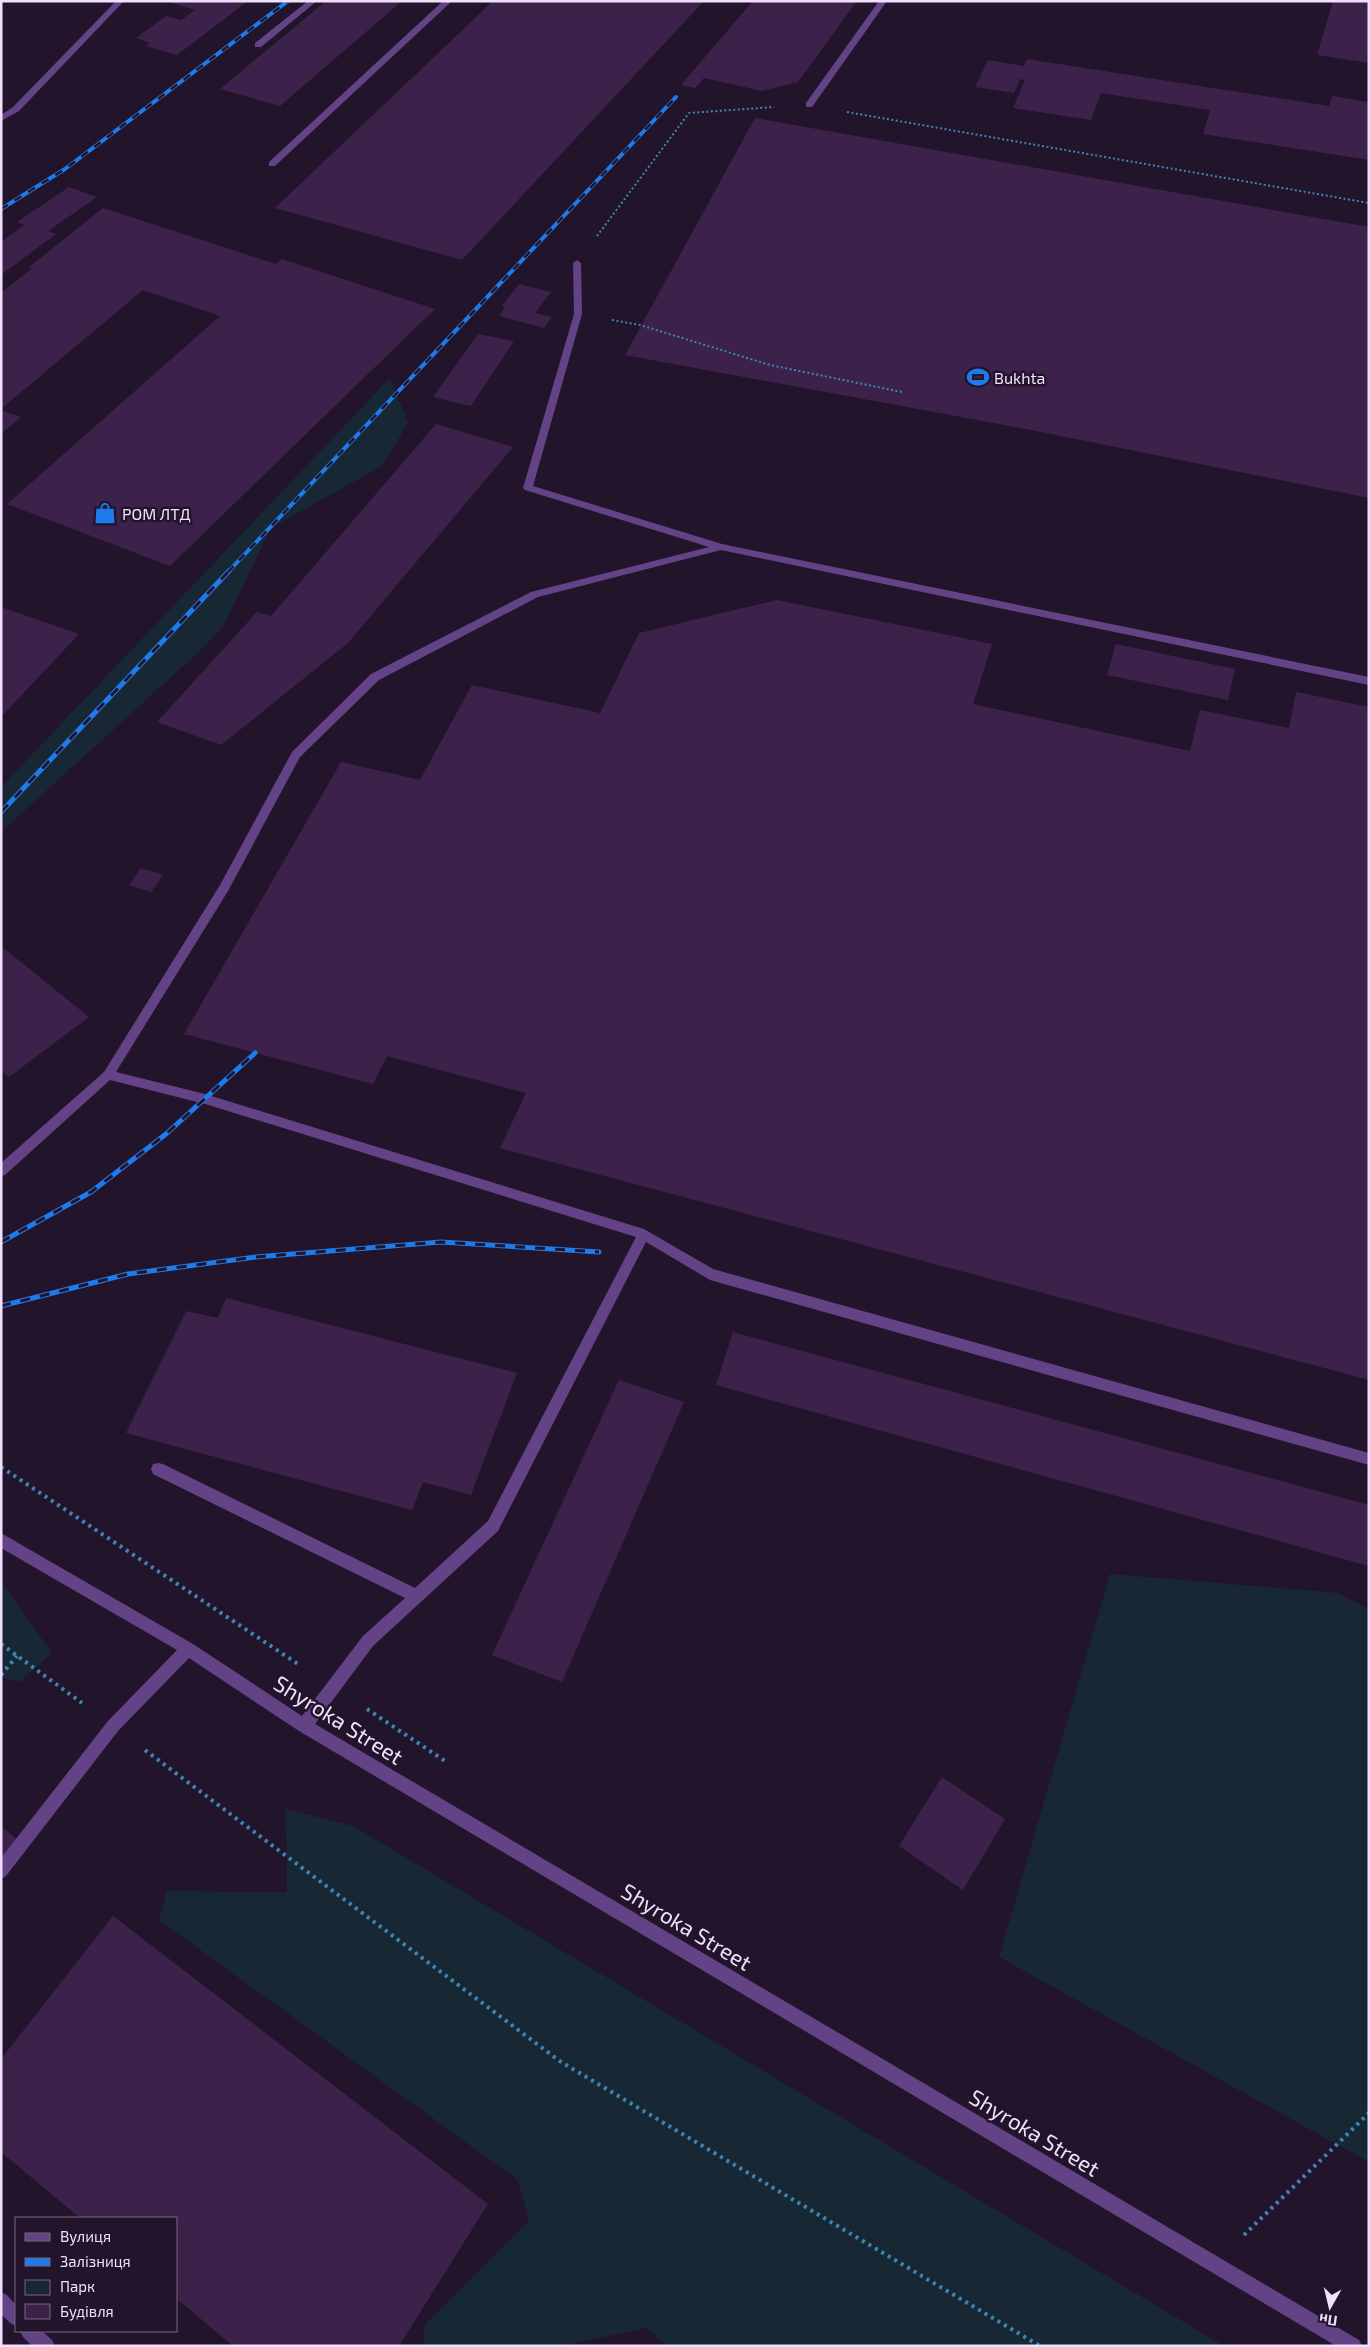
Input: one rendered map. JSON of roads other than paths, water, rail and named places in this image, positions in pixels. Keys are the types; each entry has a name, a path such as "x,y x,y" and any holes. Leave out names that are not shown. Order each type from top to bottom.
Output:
{"street":[{"path":"1,119 16,109 120,1"},
{"path":"258,45 313,1"},
{"path":"272,164 448,1"},
{"path":"809,105 884,1"},
{"path":"577,263 578,314 528,488 721,547 1369,681"},
{"path":"1,1171 108,1075 224,888 296,755 375,677 535,594 721,547"},
{"path":"108,1075 205,1099 644,1234 710,1274 1369,1459"},
{"path":"304,1726 368,1641 493,1526 644,1234"},
{"path":"158,1469 416,1596"},
{"name":"Shyroka Street","path":"1,1540 188,1650 304,1726 1353,2346"},
{"path":"1,1871 113,1726 188,1650"},
{"path":"1,2301 15,2316"},
{"path":"30,2332 46,2346"}],"railway":[{"path":"1,209 65,169 288,1"},
{"path":"228,572 676,97"},
{"path":"1,812 229,571"},
{"path":"1,1242 91,1192 166,1134 255,1053"},
{"path":"1,1306 128,1274 256,1257 441,1242 599,1252"}],"place":[{"name":"Bukhta","path":"978,377"},
{"name":"РОМ ЛТД","path":"105,513"}]}
